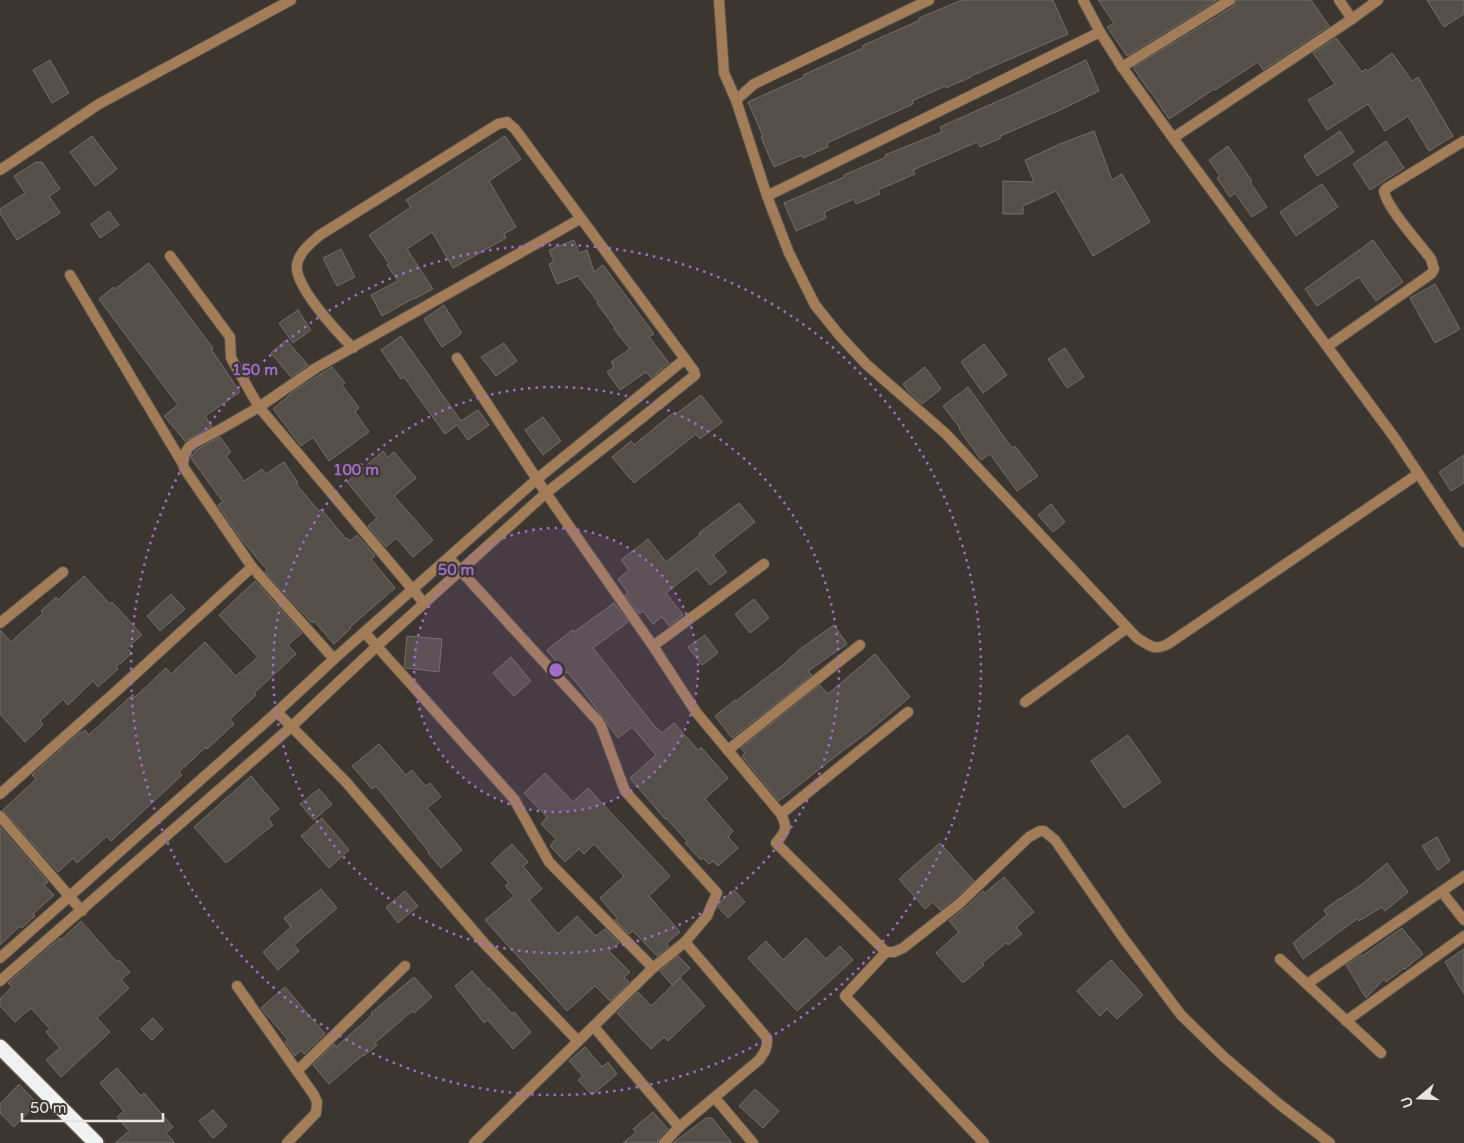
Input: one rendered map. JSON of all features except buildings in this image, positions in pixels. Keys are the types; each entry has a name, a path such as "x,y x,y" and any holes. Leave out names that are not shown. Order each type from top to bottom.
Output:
{"highway":[{"path":"0,1047 96,1143"}],"street":[{"path":"0,170 99,104 291,0"},
{"path":"719,0 724,73 736,100 767,196 789,253 815,305 866,364 946,434 1137,638 1154,648 1168,644 1418,474"},
{"path":"736,100 754,84 929,0"},
{"path":"1083,0 1122,67 1394,436 1464,542"},
{"path":"1122,67 1230,0"},
{"path":"1339,0 1352,19"},
{"path":"1173,138 1378,0"},
{"path":"767,196 1100,32"},
{"path":"0,981 291,728 424,602 546,493 694,375 694,371 515,129 507,122 498,124 320,235 304,250 297,263 298,276 328,322 352,348"},
{"path":"1328,346 1431,274 1434,270 1431,259 1392,208 1385,197 1384,191 1464,141"},
{"path":"183,464 185,453 189,447 259,407 316,368 580,219"},
{"path":"170,256 230,337 231,358 259,407 424,602"},
{"path":"70,275 184,468 252,567 334,659"},
{"path":"456,358 696,712 781,814 786,828 776,843 886,952 894,952 903,948 959,904 1029,837 1044,831 1055,840 1124,939 1181,1015 1224,1057 1279,1104 1330,1143"},
{"path":"0,958 537,479 685,359"},
{"path":"449,558 598,720 625,791 717,893 707,916 685,942 653,968 474,1143"},
{"path":"653,646 764,564"},
{"path":"0,794 252,567"},
{"path":"0,623 63,572"},
{"path":"1025,702 1127,628"},
{"path":"365,633 514,799 549,862 653,968"},
{"path":"728,750 860,645"},
{"path":"277,712 346,782 484,943 578,1041"},
{"path":"781,814 908,712"},
{"path":"0,816 82,911"},
{"path":"1307,984 1464,876"},
{"path":"1442,892 1464,920"},
{"path":"1346,1021 1464,936"},
{"path":"667,1142 679,1127 759,1060 766,1051 768,1044 767,1038 685,942"},
{"path":"886,952 845,996 984,1143"},
{"path":"1280,960 1380,1053"},
{"path":"297,1071 405,966"},
{"path":"237,986 314,1095 317,1102 316,1113 286,1143"},
{"path":"594,1027 679,1127"},
{"path":"715,1098 753,1143"}]}
